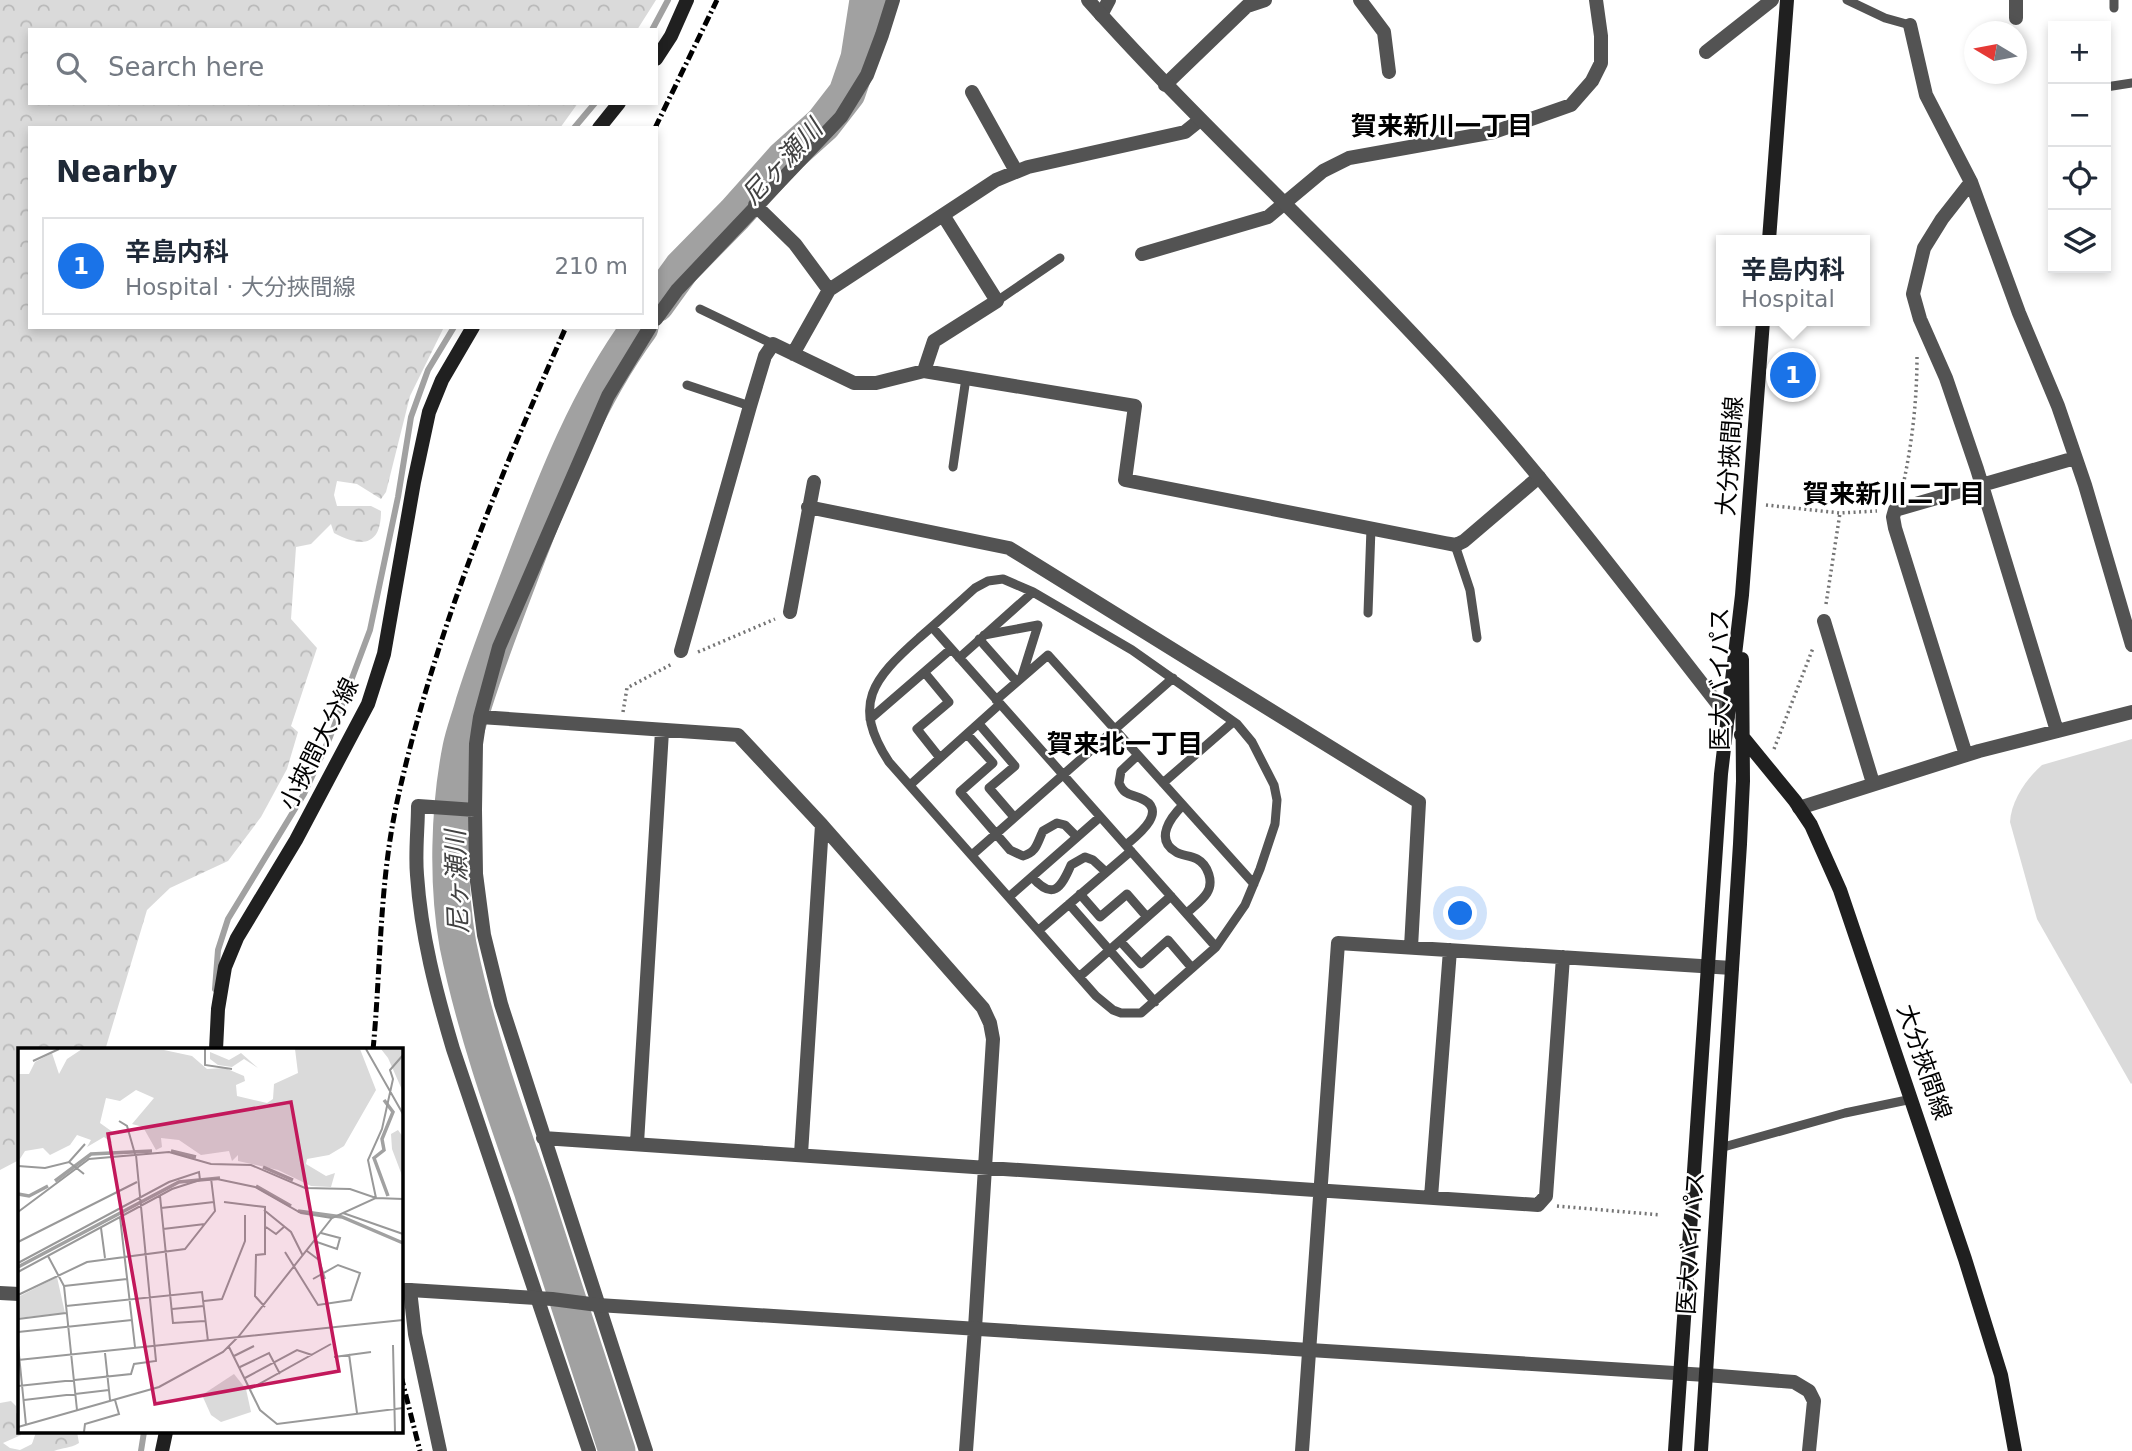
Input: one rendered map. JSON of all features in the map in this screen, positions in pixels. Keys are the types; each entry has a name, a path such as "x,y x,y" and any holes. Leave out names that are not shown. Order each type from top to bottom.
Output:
{"main road":[{"path":"658,56 671,36 687,0"},
{"path":"1769,235 1787,0"},
{"path":"601,126 617,105"},
{"name":"大分挾間線","path":"1742,595 1763,326"},
{"name":"小挾間大分線","path":"216,1048 218,1009 225,967 237,938 296,839 368,704 384,654 429,412 442,380 472,329"},
{"name":"医大バイパス","path":"1675,1451 1721,774 1742,595"},
{"name":"医大バイパス","path":"1701,1451 1742,806 1742,595"},
{"name":"大分挾間線","path":"1728,717 1811,825 1831,866 1965,1259 2000,1375 2015,1451"}],"street":[{"path":"658,316 677,290 755,205 841,117 867,75 892,0"},
{"path":"1088,0 1165,85 1425,346 1539,477 1728,717"},
{"path":"1101,15 1109,0"},
{"path":"1165,85 1247,6 1265,0"},
{"path":"1360,0 1384,32 1389,72"},
{"path":"1142,254 1268,217 1323,171 1349,158 1494,132 1571,105 1592,81 1601,63 1601,36 1596,0"},
{"path":"1706,52 1772,0"},
{"path":"2016,0 2016,18"},
{"path":"1910,26 1926,95 1971,182 2076,458 2132,645"},
{"path":"972,92 1016,171"},
{"path":"793,354 829,290 996,180 1016,171 1185,132 1200,120"},
{"path":"1971,182 1942,219 1924,248 1913,294 1920,319 1946,378 2057,731"},
{"path":"755,205 796,244 829,290"},
{"path":"925,371 934,341 997,301 943,215"},
{"path":"646,1451 594,1304 507,1026 484,935 468,809 480,717 499,647 608,396 649,329"},
{"path":"681,651 765,356 772,344 854,383 876,383 925,371 1135,406 1125,480 1455,545 1464,541 1539,477"},
{"path":"1966,755 1895,528 1895,510 2076,458"},
{"path":"790,612 814,482"},
{"path":"808,507 1009,548 1419,802 1411,947"},
{"path":"1824,621 1873,783"},
{"path":"1799,808 1966,755 2132,712"},
{"path":"480,717 738,735 822,825 987,1014 993,1039 966,1451"},
{"path":"637,1143 662,731"},
{"path":"468,809 418,806 417,874 435,986 453,1049 545,1299 589,1451"},
{"path":"801,1154 822,825"},
{"path":"1302,1451 1338,943 1732,968"},
{"path":"1431,1197 1450,950"},
{"path":"543,1138 1538,1205 1546,1196 1563,957"},
{"path":"440,1451 405,1290 1794,1382 1804,1388 1814,1401 1809,1451"},
{"path":"0,1293 18,1294"}],"lane":[{"path":"1847,0 1885,18 1910,26"},
{"path":"2111,86 2132,83"},
{"path":"997,301 1060,258"},
{"path":"700,309 772,344"},
{"path":"953,467 966,378"},
{"path":"687,385 750,407"},
{"path":"1368,613 1371,528"},
{"path":"1455,545 1470,590 1477,638"},
{"path":"1009,580 1132,650 1233,722 1246,733 1268,769 1277,800 1275,824 1254,884 1235,923 1216,947 1141,1013 1121,1013 1102,1002 909,785 876,743 870,719 870,700 883,673 932,627 975,588 988,581 1009,580"},
{"path":"959,657 1034,592"},
{"path":"982,637 1038,625 1020,680"},
{"path":"932,627 1216,947"},
{"path":"982,637 1020,680"},
{"path":"870,719 951,649"},
{"path":"909,785 979,723 1048,655 1254,884"},
{"path":"925,673 949,702 917,729 940,758"},
{"path":"971,855 1172,678"},
{"path":"1163,783 1233,722"},
{"path":"979,723 1015,766 989,788 1014,817"},
{"path":"967,734 993,763 960,792 995,834 1016,854 1023,856 1034,850 1043,831 1053,824 1065,825 1077,837"},
{"path":"1039,930 1106,872 1148,825 1153,814 1152,808 1146,801 1125,793 1119,783 1121,771 1138,755"},
{"path":"1183,805 1167,824 1167,838 1174,851 1201,862 1209,873 1210,882 1205,895 1187,913"},
{"path":"1009,897 1101,817"},
{"path":"1032,877 1044,889 1057,889 1067,878 1071,865 1085,857 1093,860 1106,872"},
{"path":"1080,894 1100,917 1127,894 1147,917"},
{"path":"1079,977 1171,896"},
{"path":"1069,904 1155,1002"},
{"path":"1121,941 1141,964 1168,940 1192,968"},
{"path":"1720,1148 1844,1113 1912,1099"}],"path":[{"path":"1762,504 1785,509 1840,513 1895,510 1911,453 1917,392 1917,354"},
{"path":"1538,1205 1661,1215"}],"green space":[{"path":"0,0 656,0 638,28 28,28 28,105 577,105 561,126 28,126 28,329 443,329 410,396 386,492 381,499 357,484 337,481 334,495 337,506 371,506 381,511 378,531 374,537 368,541 353,541 334,533 331,524 311,544 296,547 291,619 317,648 291,726 298,732 287,769 261,817 228,861 170,888 147,910 108,1048 18,1048 18,1161 0,1170"},
{"path":"2132,739 2131,1084 2037,919 2010,822 2013,806 2021,790 2042,765"},
{"path":"11,1401 18,1414 18,1434 21,1435 3,1443 10,1448 20,1450 32,1444 35,1434 77,1434 79,1443 54,1451 0,1451 0,1403"}],"waterway":[{"path":"653,28 668,0"},
{"name":"尼ヶ瀬川","path":"658,301 682,268 784,159 823,124 847,93 859,58 868,0"},
{"path":"576,126 593,105"},
{"path":"215,989 218,950 228,919 304,794 330,737 370,630 398,497 411,417 428,370 453,329"},
{"name":"尼ヶ瀬川","path":"617,1451 473,1007 454,922 451,846 461,748 498,632 575,441 604,382 639,329"},
{"path":"141,1451 144,1434"}],"railway":[{"path":"656,126 717,0"},
{"path":"373,1048 387,864 397,802 412,741 448,620 470,560 492,501 565,329"},
{"path":"402,1380 420,1451"}],"place":[{"name":"辛島内科","path":"1793,375"}],"district":[{"name":"賀来新川一丁目","path":"1442,126"},
{"name":"賀来新川二丁目","path":"1894,494"},
{"name":"賀来北一丁目","path":"1125,744"}]}
